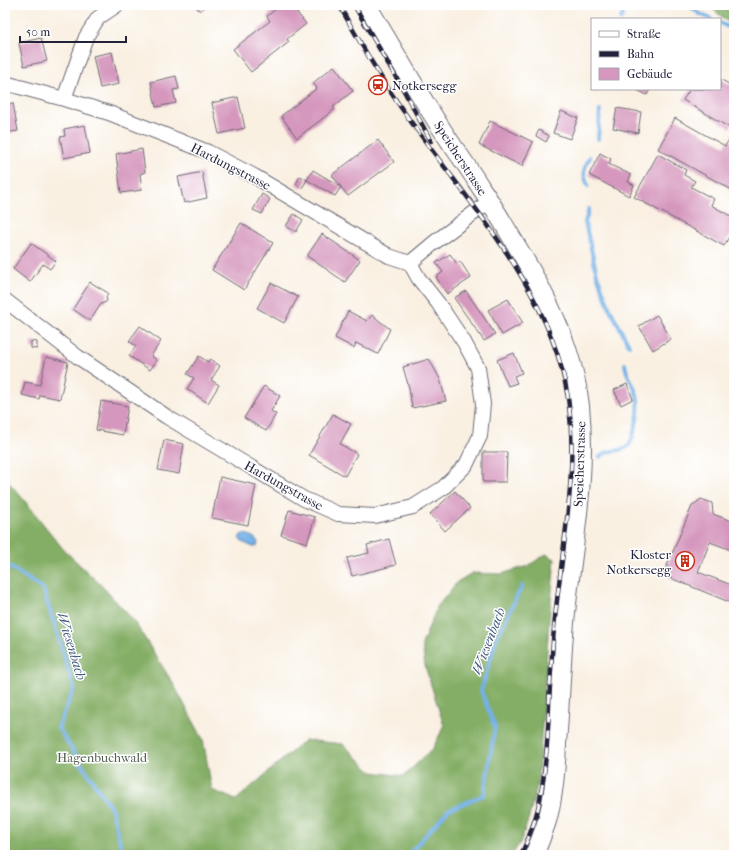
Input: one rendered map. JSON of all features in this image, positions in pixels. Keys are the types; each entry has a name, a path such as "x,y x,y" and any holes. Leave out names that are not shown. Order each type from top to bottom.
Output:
{"main road":[{"name":"Speicherstrasse","path":"367,5 423,99 490,202 537,281 560,328 570,357 576,382 580,404 582,430 581,480 577,526 564,631 556,761 552,799 547,821 534,855"}],"street":[{"path":"64,99 86,37 98,18 117,5"},
{"name":"Hardungstrasse","path":"5,83 109,113 208,152 254,176 389,256 410,263 419,279 438,303 464,342 478,368 483,404 480,436 466,465 443,488 413,507 375,516 338,514 304,499 167,417 78,357 5,300"},
{"path":"410,263 490,202"}],"green space":[{"path":"708,5 734,5 734,27"},
{"name":"Hagenbuchwald","path":"5,478 64,550 100,584 134,621 174,685 203,739 212,790 236,800 305,740 343,744 372,772 404,776 433,748 444,726 425,666 422,644 437,607 457,582 472,573 501,574 528,566 546,554 555,559 537,786 528,821 520,843 512,855 5,855"}],"water":[{"path":"242,534 249,535 254,538 258,543 257,546 253,547 242,542 239,538"}],"building":[{"path":"195,5 207,5 200,11"},
{"path":"281,5 291,5 306,24 287,39 289,42 251,72 233,49 270,21 267,16"},
{"path":"41,38 47,61 24,66 19,43"},
{"path":"112,52 119,84 100,88 93,56"},
{"path":"334,66 353,91 333,107 335,109 297,138 281,116 317,88 313,83"},
{"path":"176,76 179,89 173,90 176,103 156,107 151,82"},
{"path":"721,80 734,87 734,121 730,128 683,100 689,90 721,90"},
{"path":"637,90 650,90 647,95"},
{"path":"238,97 245,128 219,134 212,103"},
{"path":"13,103 18,131 5,133 5,105"},
{"path":"617,108 641,112 638,133 613,128"},
{"path":"561,111 578,118 570,139 553,133"},
{"path":"675,118 725,146 729,140 734,143 734,152 732,156 734,157 734,191 658,149"},
{"path":"490,121 533,142 522,166 479,145"},
{"path":"85,125 90,153 64,158 60,137 65,136 64,129"},
{"path":"539,130 549,136 546,142 536,136"},
{"path":"378,140 394,162 348,196 332,175"},
{"path":"142,149 145,172 140,174 142,190 121,193 116,154"},
{"path":"600,153 611,159 609,164 631,175 628,182 634,185 629,196 589,175"},
{"path":"658,154 686,170 684,175 695,181 691,187 714,199 711,205 734,218 734,228 724,246 634,197"},
{"path":"313,170 341,187 335,196 307,180"},
{"path":"202,172 207,198 184,203 178,177"},
{"path":"300,176 307,180 302,188 296,184"},
{"path":"262,194 270,199 262,214 253,210"},
{"path":"294,214 303,220 296,232 286,226"},
{"path":"241,223 273,243 244,290 212,270"},
{"path":"322,234 360,260 345,282 307,256"},
{"path":"31,243 56,261 50,269 43,264 30,282 13,269"},
{"path":"450,254 457,264 460,261 471,278 447,294 436,277 443,272 436,263"},
{"path":"90,282 108,293 106,302 101,304 90,321 73,309"},
{"path":"271,283 298,297 284,323 257,308"},
{"path":"466,291 495,334 484,341 454,298"},
{"path":"508,299 523,323 502,335 488,310"},
{"path":"348,311 367,321 372,315 390,329 378,354 356,343 354,348 335,338"},
{"path":"657,315 671,339 653,350 639,326"},
{"path":"140,326 161,341 151,356 157,360 150,370 129,356 136,346 129,341"},
{"path":"31,341 37,342 37,349 31,348"},
{"path":"514,353 522,373 514,376 517,383 508,386 497,360"},
{"path":"199,356 208,362 210,359 220,366 211,380 219,385 208,403 187,389 194,378 187,374"},
{"path":"46,357 68,362 60,399 40,395 39,399 22,395 25,382 40,385"},
{"path":"429,359 440,379 446,401 412,408 409,388 403,367"},
{"path":"627,384 633,399 621,405 614,390"},
{"path":"264,386 280,396 271,411 276,414 266,431 244,418"},
{"path":"101,401 128,406 123,435 96,430"},
{"path":"333,414 351,424 340,444 357,454 345,476 309,455"},
{"path":"164,440 184,444 179,474 158,470"},
{"path":"483,452 507,452 506,482 483,482"},
{"path":"220,477 256,485 248,525 212,518"},
{"path":"455,491 470,508 445,531 430,514"},
{"name":"Kloster Notkersegg","path":"701,499 712,503 713,514 734,522 734,551 710,542 698,572 734,586 734,604 663,575 692,506"},
{"path":"289,510 315,517 307,543 281,535"},
{"path":"389,539 396,565 352,576 347,558 369,553 367,545"}],"waterway":[{"path":"621,18 625,5"},
{"path":"688,5 700,14 709,18"},
{"path":"721,24 734,30"},
{"path":"598,139 600,110"},
{"path":"588,186 584,171 590,157"},
{"path":"589,209 585,222 597,275 610,309 629,345"},
{"path":"600,457 605,453 626,448 633,436 638,416 638,400 635,389 626,371 625,364"},
{"name":"Wiesenbach","path":"5,564 43,589 74,688 58,728 112,810 123,855"},
{"name":"Wiesenbach","path":"408,855 448,810 484,795 495,727 481,691 496,640 522,586"}],"railway":[{"path":"339,5 372,63 399,105 482,217 505,250 526,285 545,321 559,359 568,398 571,427 570,484 568,513 554,628 545,764 537,813 521,855"},
{"path":"354,5 431,141"}],"place":[{"name":"Notkersegg","path":"378,85"},
{"name":"Kloster Notkersegg","path":"685,561"}]}
